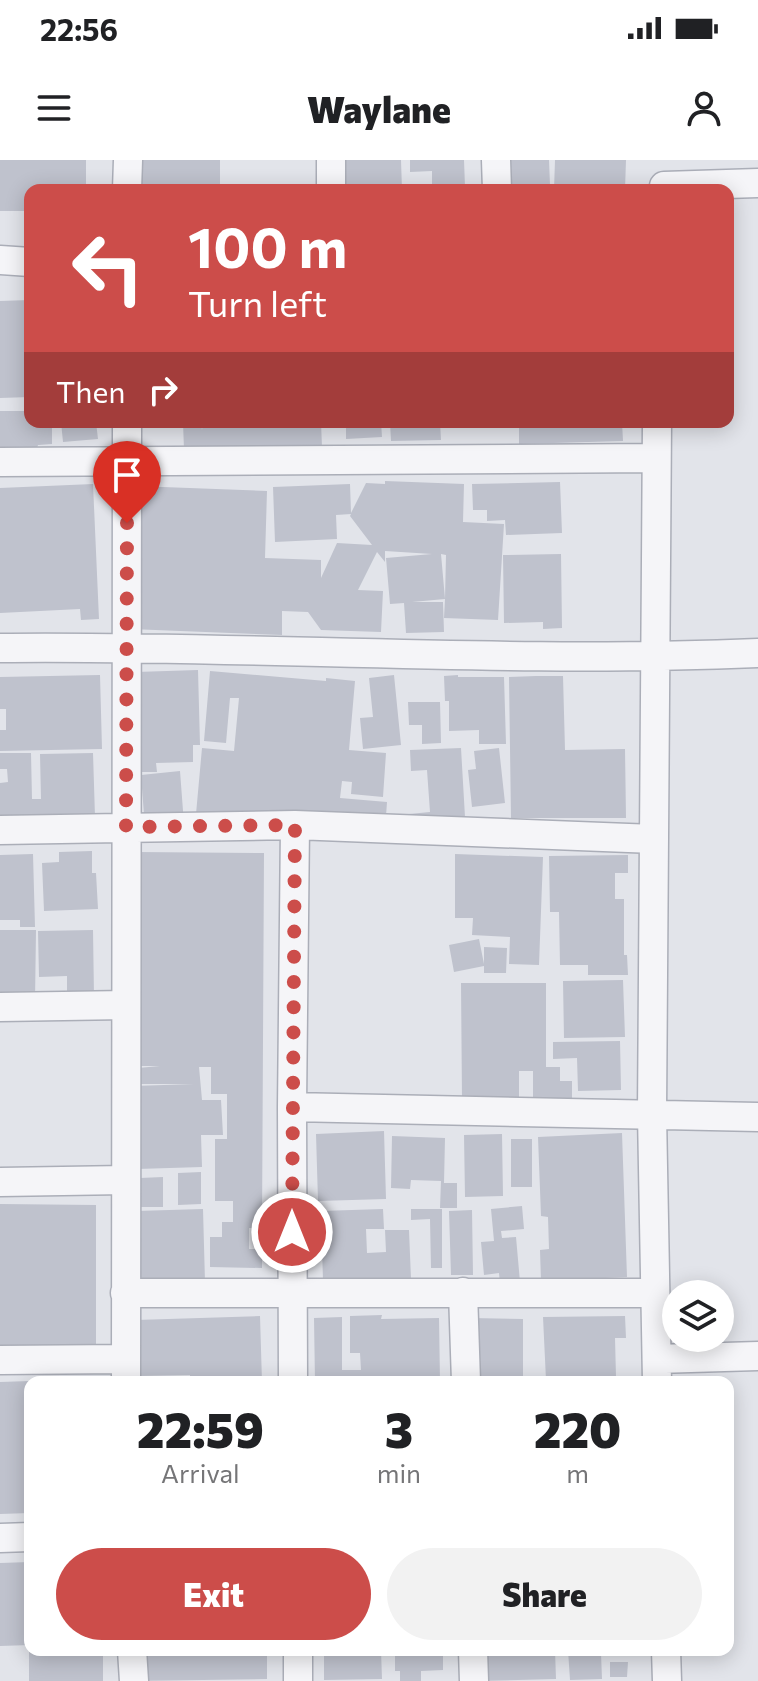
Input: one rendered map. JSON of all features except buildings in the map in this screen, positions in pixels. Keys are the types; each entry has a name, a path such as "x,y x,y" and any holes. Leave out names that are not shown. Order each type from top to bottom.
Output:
{"street":[{"path":"127,184 128,160"},
{"path":"331,160 331,184"},
{"path":"496,160 497,184"},
{"path":"664,179 758,183"},
{"path":"0,260 24,262"},
{"path":"0,1360 126,1370 127,428"},
{"path":"657,428 652,1114 657,1370 758,1356"},
{"path":"0,462 656,458"},
{"path":"0,648 125,646 655,657 758,653"},
{"path":"0,830 295,825 654,839"},
{"path":"293,1376 295,825"},
{"path":"0,1007 126,1005"},
{"path":"292,1107 758,1117"},
{"path":"0,1182 125,1180"},
{"path":"463,1292 466,1376"},
{"path":"125,1293 655,1293"},
{"path":"0,1538 24,1537"},
{"path":"132,1656 134,1681"},
{"path":"298,1656 298,1681"},
{"path":"473,1656 474,1681"},
{"path":"666,1656 667,1681"}],"route":[{"path":"127,523 126,827 295,825 292,1232"}]}
